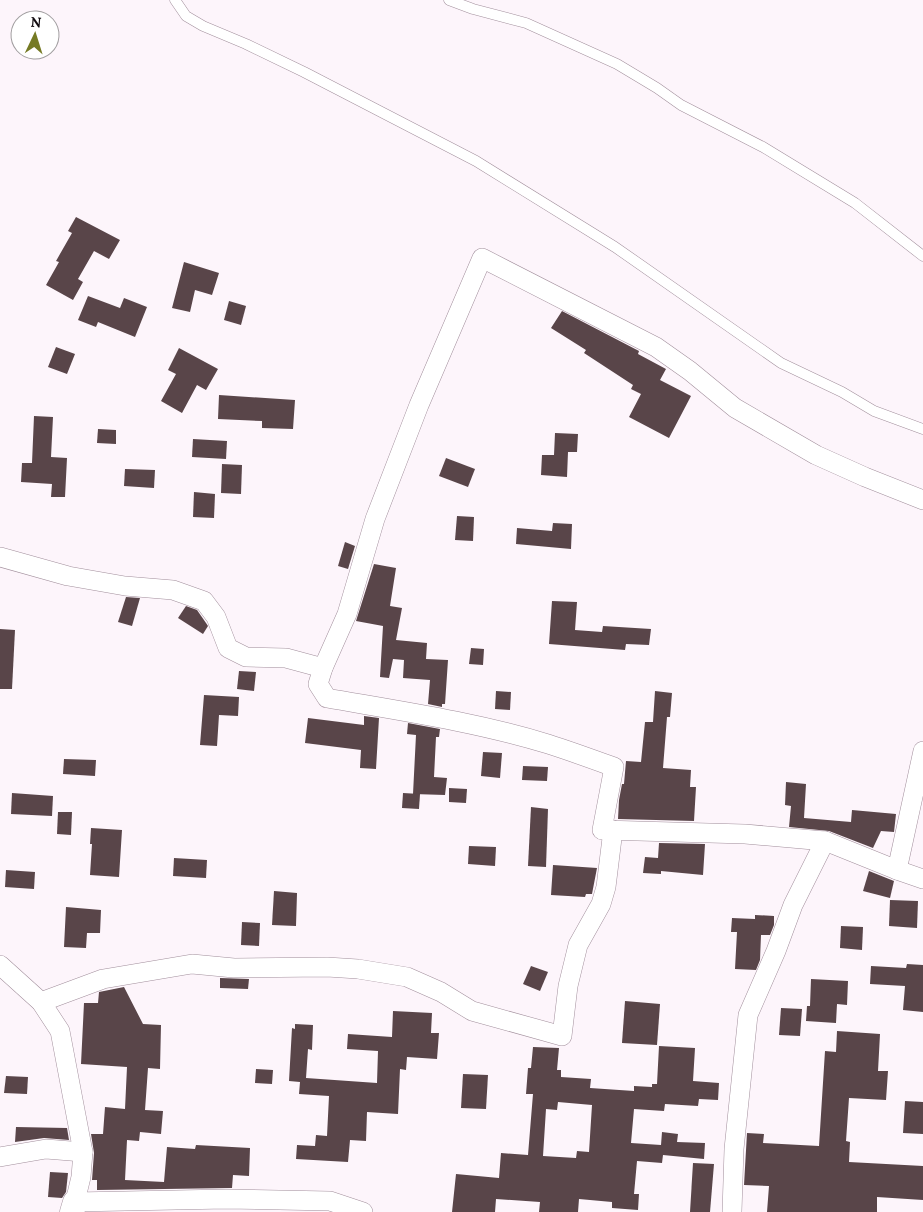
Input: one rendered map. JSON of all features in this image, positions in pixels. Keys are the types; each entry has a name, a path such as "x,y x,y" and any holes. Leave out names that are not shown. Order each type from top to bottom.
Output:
{"street":[{"path":"923,500 816,455 735,408 690,371 656,347 482,258 419,405 374,519 347,614 318,684 326,698 416,713 473,725 548,744 614,767 602,830 745,834 826,841 923,879"},
{"path":"0,557 68,576 125,586 173,590 204,601 216,617 228,648 246,657 286,658 324,668"},
{"path":"896,870 913,803 923,752"},
{"path":"41,1002 103,979 192,964 234,968 335,967 407,977 441,992 472,1011 562,1036 568,986 578,945 601,904 606,887 614,830"},
{"path":"732,1212 734,1149 748,1015 776,951 793,905 826,841"},
{"path":"0,965 41,1002 60,1031 83,1152 80,1177 73,1207 226,1199 330,1201 363,1212"},
{"path":"0,1157 46,1149 83,1152"}],"lane":[{"path":"175,0 186,16 203,26 239,40 296,68 476,161 615,247 781,363 842,392 874,411 923,429"},
{"path":"449,0 473,9 526,23 617,64 681,104 763,147 855,203 923,256"}],"building":[{"path":"76,217 120,240 109,259 94,251 78,279 83,282 73,300 46,285 59,262 56,261 72,233 68,231"},
{"path":"184,262 219,273 212,295 195,290 190,312 172,308"},
{"path":"88,296 120,308 124,298 147,307 135,337 98,322 96,327 78,320"},
{"path":"229,301 246,306 241,325 224,320"},
{"path":"562,311 639,351 638,354 666,369 660,380 691,396 669,438 629,417 641,394 631,389 633,385 584,353 586,350 551,328"},
{"path":"56,347 75,354 67,374 48,367"},
{"path":"179,348 218,369 206,390 197,385 182,413 161,401 176,374 168,370"},
{"path":"219,395 295,400 293,429 262,428 262,421 218,419"},
{"path":"34,416 53,417 51,457 67,458 65,497 51,497 52,484 21,482 22,463 32,463"},
{"path":"98,429 116,430 116,444 97,443"},
{"path":"555,433 578,434 577,452 568,452 567,477 541,475 542,455 554,455"},
{"path":"193,439 227,441 226,459 192,457"},
{"path":"446,458 475,469 468,487 439,476"},
{"path":"222,464 242,465 241,494 221,493"},
{"path":"125,469 155,470 154,488 124,486"},
{"path":"194,492 215,494 214,518 193,517"},
{"path":"457,516 474,517 473,541 455,540"},
{"path":"553,523 572,524 571,549 516,544 517,528 552,531"},
{"path":"345,542 355,546 348,569 338,566"},
{"path":"374,564 396,568 390,606 402,608 396,640 427,643 426,659 448,660 445,704 442,704 442,707 428,704 430,680 403,678 404,660 393,659 389,678 380,677 383,626 356,621"},
{"path":"126,597 140,598 132,626 118,622"},
{"path":"552,601 577,602 575,630 602,632 603,626 651,629 649,645 626,644 625,650 549,644"},
{"path":"186,606 197,610 208,626 203,634 178,618"},
{"path":"0,629 15,630 12,689 0,689"},
{"path":"471,648 484,649 483,665 469,664"},
{"path":"239,671 256,672 254,691 237,689"},
{"path":"496,691 511,692 510,710 495,709"},
{"path":"655,691 672,693 670,717 667,717 663,768 691,770 690,787 696,787 694,821 618,819 619,800 622,784 624,784 626,761 641,762 645,722 653,722"},
{"path":"204,695 239,697 238,716 219,715 217,746 200,745"},
{"path":"364,716 379,718 376,769 360,768 361,750 305,743 308,718 364,725"},
{"path":"408,723 440,729 439,737 436,737 434,777 447,778 445,795 413,794 416,735 407,734"},
{"path":"483,752 502,753 500,778 481,776"},
{"path":"64,759 96,760 95,776 63,774"},
{"path":"523,766 548,767 547,781 522,780"},
{"path":"786,782 806,784 804,818 851,822 852,810 896,814 894,832 881,831 873,848 829,831 789,827 791,806 785,805"},
{"path":"449,788 467,789 466,803 449,802"},
{"path":"12,793 53,796 52,816 11,814"},
{"path":"403,793 420,794 419,809 402,808"},
{"path":"531,807 548,809 546,867 528,866"},
{"path":"58,812 72,812 71,835 57,834"},
{"path":"91,828 122,830 119,877 90,875"},
{"path":"659,843 705,844 703,875 661,871 661,874 643,873 645,857 658,858"},
{"path":"469,846 496,847 495,866 468,864"},
{"path":"174,858 207,860 206,878 173,876"},
{"path":"553,865 597,868 592,894 586,894 585,897 551,895"},
{"path":"6,870 35,872 34,889 5,887"},
{"path":"869,871 894,881 890,898 863,891"},
{"path":"274,891 297,893 296,926 272,925"},
{"path":"890,900 918,901 917,928 889,926"},
{"path":"66,907 101,910 100,933 87,933 86,948 64,947"},
{"path":"755,915 774,916 774,925 770,935 761,935 760,960 756,970 735,969 737,932 731,932 732,918 755,919"},
{"path":"242,922 260,923 259,946 241,945"},
{"path":"841,926 863,927 862,950 840,948"},
{"path":"907,964 923,965 923,1012 903,1010 905,986 870,984 871,966 906,968"},
{"path":"531,966 548,972 540,991 523,984"},
{"path":"220,978 249,979 248,989 220,988"},
{"path":"811,979 848,981 847,1005 837,1004 836,1023 806,1021 807,1006 810,1006"},
{"path":"124,987 143,1024 161,1025 160,1069 148,1068 145,1110 163,1111 161,1134 140,1132 139,1141 127,1140 125,1180 164,1182 167,1147 195,1149 196,1145 250,1148 249,1176 233,1175 232,1188 97,1190 97,1180 92,1180 94,1153 91,1134 103,1134 105,1107 125,1109 127,1067 81,1064 84,1003 98,1003 99,992"},
{"path":"625,1001 660,1004 657,1045 622,1043"},
{"path":"781,1008 802,1009 800,1036 779,1035"},
{"path":"393,1011 432,1013 431,1033 439,1033 437,1059 407,1057 406,1070 400,1069 398,1114 367,1112 366,1141 350,1140 348,1162 296,1159 297,1145 315,1146 316,1135 327,1136 329,1096 299,1094 300,1082 289,1081 292,1028 295,1029 295,1024 313,1025 312,1050 308,1049 306,1078 377,1083 378,1051 347,1049 348,1034 392,1037"},
{"path":"837,1031 880,1034 878,1071 888,1071 886,1100 849,1098 846,1141 850,1142 849,1162 923,1166 923,1200 877,1197 877,1212 767,1212 769,1186 744,1185 747,1133 764,1134 763,1143 819,1146 825,1051 836,1052"},
{"path":"659,1046 695,1048 693,1081 719,1083 718,1100 699,1099 698,1106 665,1104 664,1111 634,1109 631,1143 661,1145 662,1132 678,1134 677,1142 705,1143 704,1159 663,1155 662,1163 637,1161 634,1194 639,1194 638,1210 612,1208 612,1202 579,1199 578,1212 539,1212 540,1202 496,1199 495,1212 452,1212 456,1174 499,1178 501,1153 528,1155 533,1094 526,1094 528,1068 531,1068 533,1047 559,1048 557,1070 561,1070 561,1077 591,1079 590,1088 634,1091 634,1086 652,1087 652,1084 657,1084","holes":["558,1102 592,1105 589,1152 577,1151 576,1158 543,1156 546,1109 557,1110"]},
{"path":"256,1069 273,1070 272,1084 255,1083"},
{"path":"463,1074 488,1075 486,1109 461,1108"},
{"path":"6,1076 28,1077 27,1094 4,1093"},
{"path":"905,1101 923,1102 923,1134 903,1133"},
{"path":"16,1127 67,1128 69,1140 44,1138 15,1142"},
{"path":"693,1163 714,1164 710,1212 690,1212"},
{"path":"50,1172 68,1173 66,1192 62,1198 48,1197"}]}
